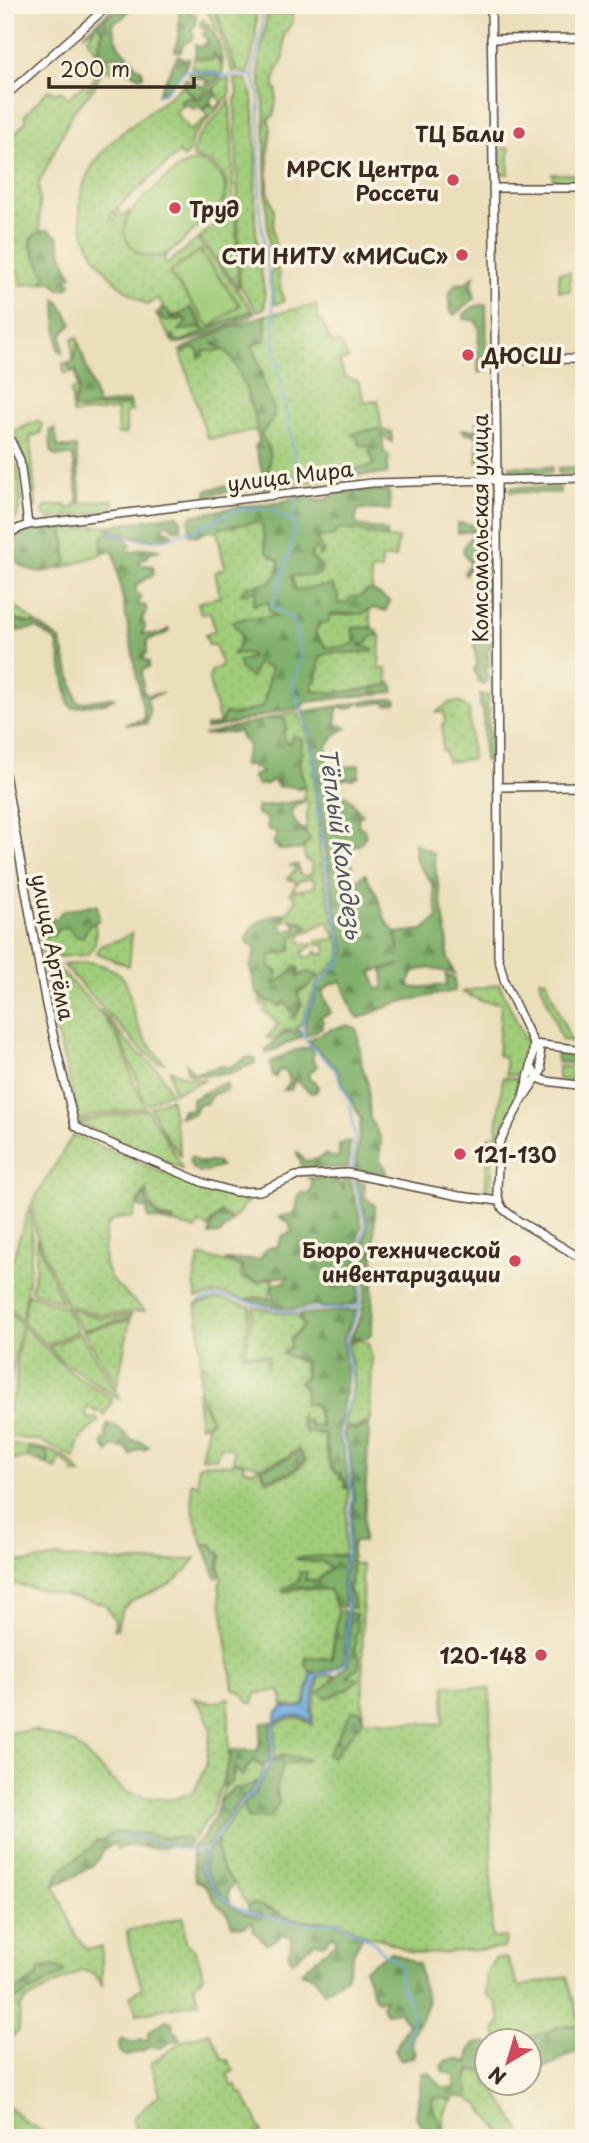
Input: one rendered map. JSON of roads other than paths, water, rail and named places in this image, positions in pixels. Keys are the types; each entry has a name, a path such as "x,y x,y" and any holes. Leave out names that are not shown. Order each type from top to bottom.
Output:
{"street":[{"path":"5,96 109,5"},
{"name":"Комсомольская улица","path":"491,5 498,956 505,984 540,1053 542,1070 538,1078"},
{"path":"491,38 584,38"},
{"path":"493,188 584,188"},
{"path":"495,360 584,359"},
{"path":"5,429 20,460 28,525"},
{"name":"улица Мира","path":"5,538 28,525 312,489 372,483 584,478"},
{"name":"улица Артёма","path":"5,774 46,1005 75,1126 204,1183 235,1192 260,1191 296,1176 347,1173 499,1201"},
{"path":"498,787 584,786"},
{"path":"5,845 17,843"},
{"path":"522,1100 534,1044 584,1050"},
{"path":"531,1067 538,1078 546,1081 584,1086"},
{"path":"538,1078 522,1100 499,1143 499,1201 503,1209 517,1220 584,1259"}],"water":[{"path":"312,1673 318,1675 311,1708 312,1723 302,1717 293,1716 274,1724 277,1712 284,1707 297,1708 305,1705"}],"waterway":[{"name":"Тёплый Колодезь","path":"261,5 262,28 254,69 255,85 259,93 260,215 273,304 275,350 295,458 295,488"},
{"path":"158,95 164,93 185,70 226,76 255,76"},
{"name":"Тёплый Колодезь","path":"295,494 292,543 273,607 295,621 300,660 293,683 313,746 320,830 342,943 342,960 319,983 302,1030 305,1040 334,1068 350,1102 355,1139 352,1171"},
{"path":"109,532 143,540 166,539 183,532 191,532 233,511 250,508 271,509 293,523"},
{"name":"Тёплый Колодезь","path":"317,1675 332,1672 347,1662 344,1581 352,1497 349,1455 342,1436 343,1418 352,1382 345,1342 359,1310 365,1265 360,1246 366,1224 353,1176"},
{"path":"200,1301 221,1296 293,1313 314,1309 346,1309 359,1305"},
{"name":"Тёплый Колодезь","path":"275,1723 271,1762 252,1794 241,1801 206,1850 201,1868 220,1896 236,1907 256,1915 290,1921 316,1924 337,1922 374,1942 383,1953 402,1965 401,1985 412,2013 406,2047"},
{"path":"117,1838 131,1836 195,1852 205,1851"}],"place":[{"name":"ТЦ Бали","path":"519,133"},
{"name":"МРСК Центра Россети","path":"453,180"},
{"name":"Труд","path":"175,208"},
{"name":"СТИ НИТУ «МИСиС»","path":"462,255"},
{"name":"ДЮСШ","path":"468,355"},
{"name":"121-130","path":"460,1154"},
{"name":"Бюро технической инвентаризации","path":"515,1261"},
{"name":"120-148","path":"541,1655"}]}
